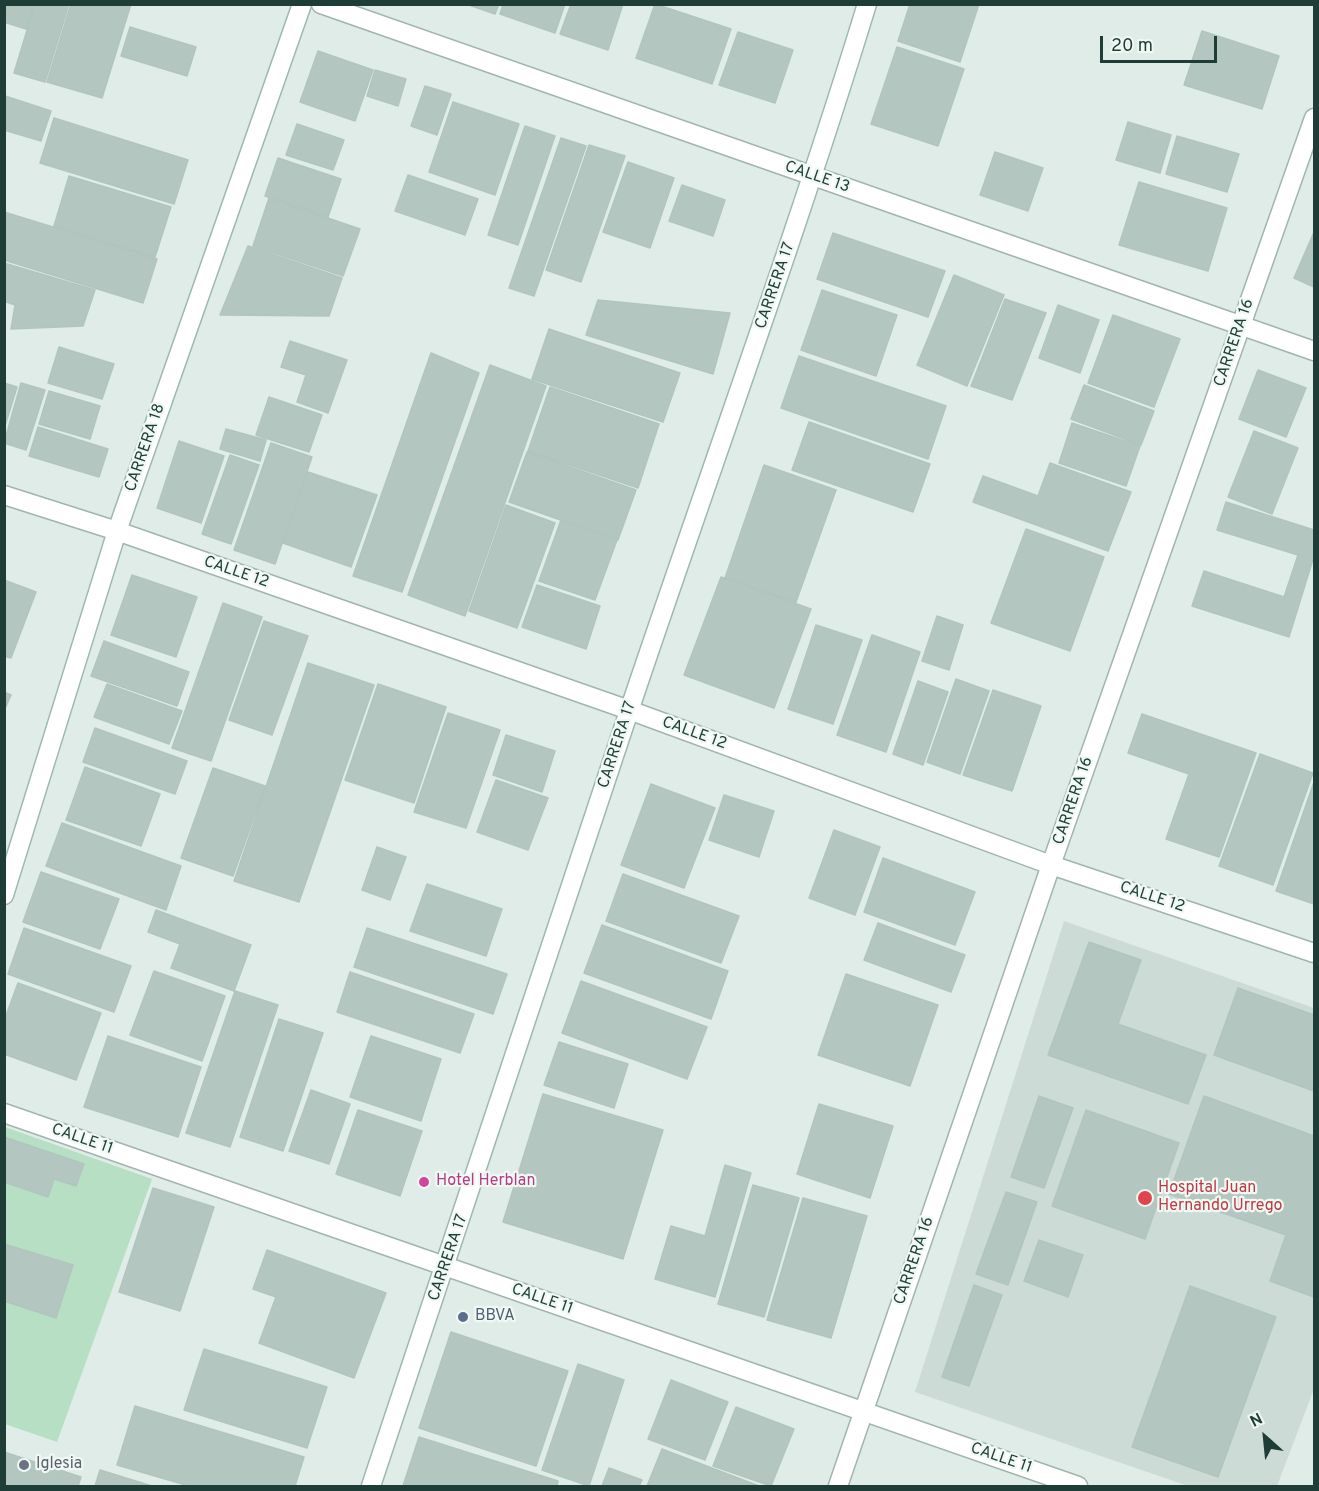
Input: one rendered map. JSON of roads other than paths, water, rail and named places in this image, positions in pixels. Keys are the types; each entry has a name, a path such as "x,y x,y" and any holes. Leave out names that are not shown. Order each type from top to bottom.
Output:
{"street":[{"name":"CARRERA 18","path":"4,895 117,531 302,4"},
{"name":"CALLE 13","path":"321,4 1314,351"},
{"name":"CARRERA 17","path":"371,1486 447,1267 629,710 814,177 867,4"},
{"name":"CARRERA 16","path":"838,1486 1051,865 1314,118"},
{"name":"CALLE 12","path":"4,495 117,531 629,710 1051,865 1314,953"},
{"name":"CALLE 11","path":"4,1113 1078,1486"}],"place":[{"name":"Hotel Herblan","path":"424,1182"},
{"name":"Hospital Juan Hernando Urrego","path":"1145,1198"},
{"name":"BBVA","path":"463,1317"},
{"name":"Iglesia","path":"24,1465"}]}
